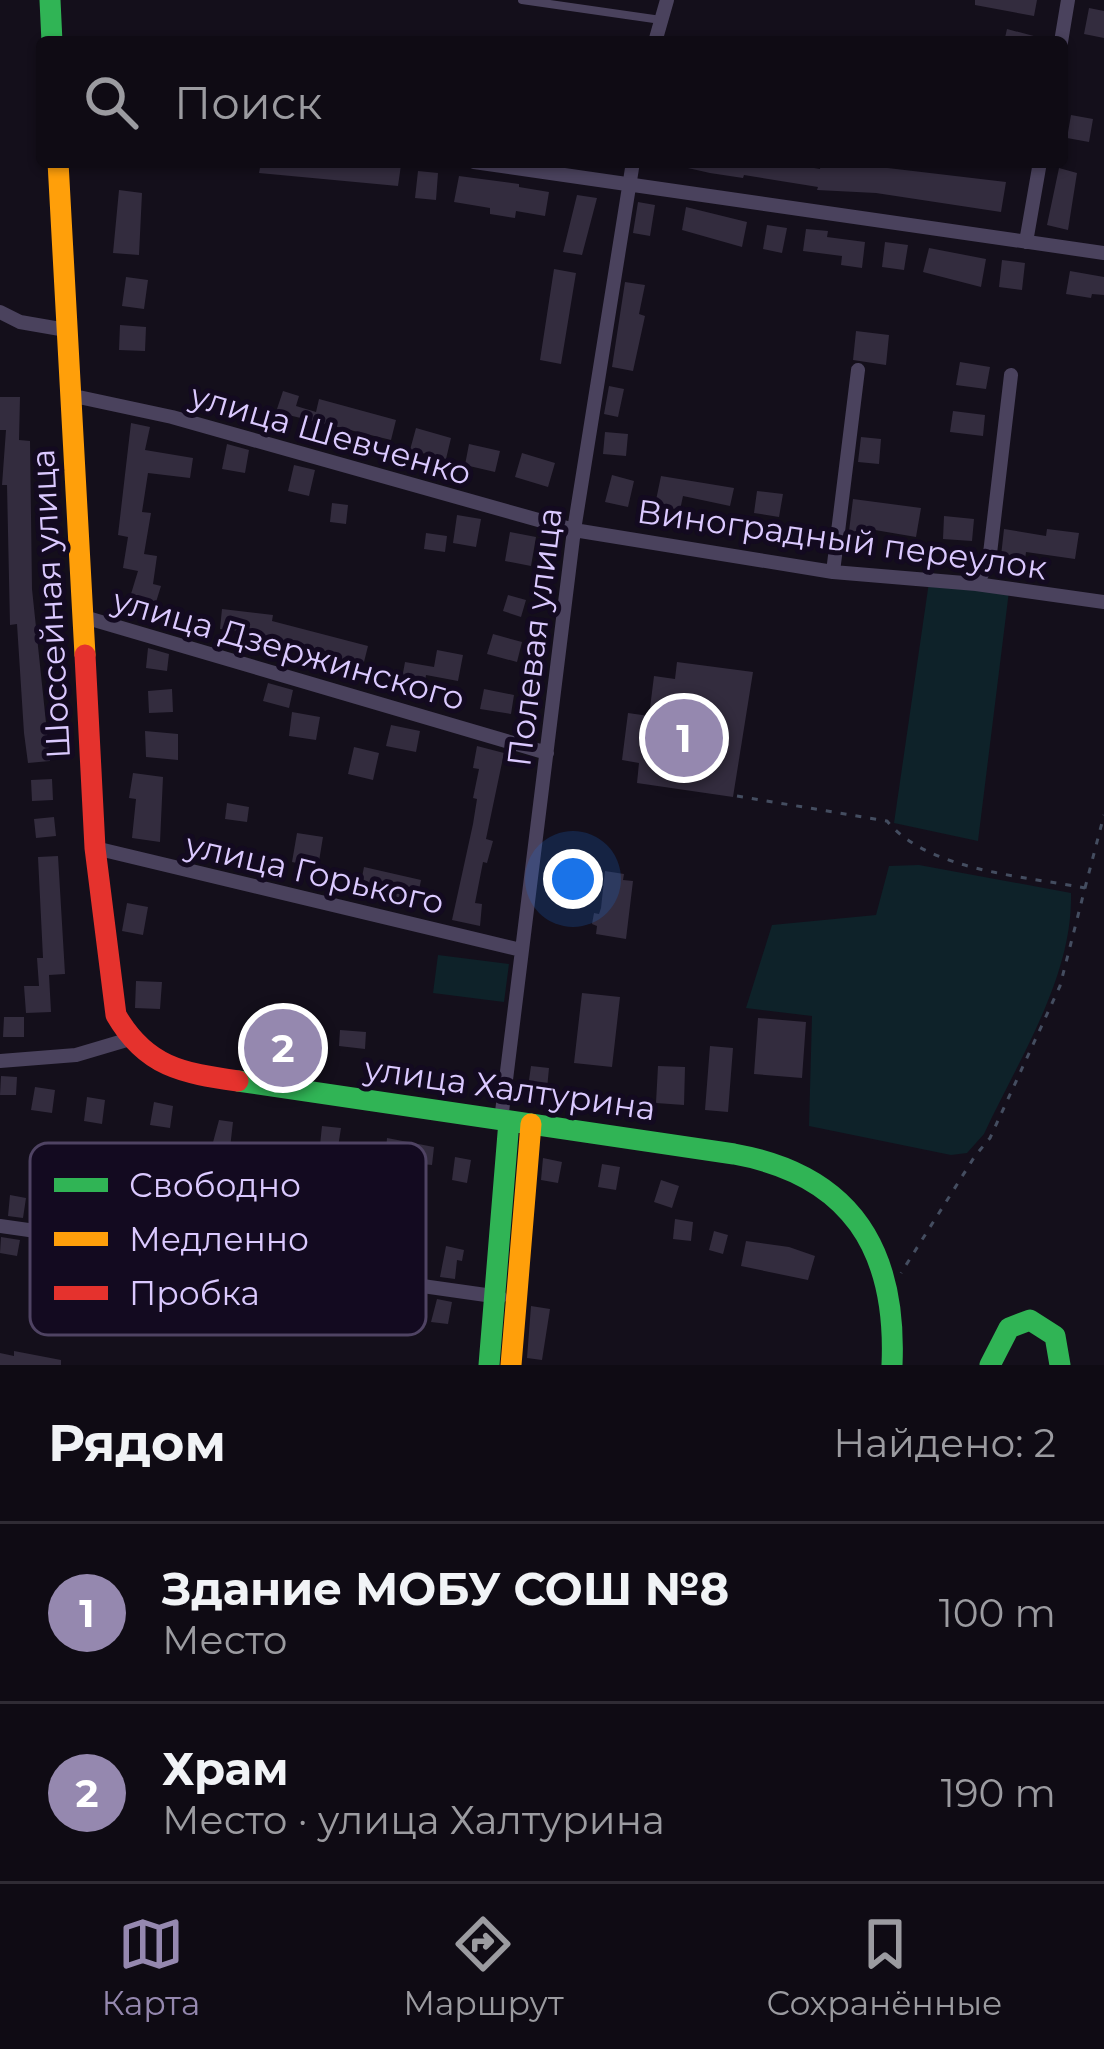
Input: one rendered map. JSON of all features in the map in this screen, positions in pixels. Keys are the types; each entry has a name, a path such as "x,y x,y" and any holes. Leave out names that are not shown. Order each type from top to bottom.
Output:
{"main road":[{"path":"50,0 52,36"},
{"name":"Шоссейная улица","path":"58,168 95,848 109,981 116,1015 130,1039"},
{"name":"улица Халтурина","path":"130,1039 158,1064 205,1076 759,1160 804,1173 847,1213 875,1255 890,1289"},
{"path":"511,1365 505,1298 514,1122"},
{"path":"890,1289 892,1365"},
{"path":"489,1365 505,1298"},
{"path":"990,1365 1009,1328 1030,1320 1051,1330 1059,1340 1060,1365"}],"street":[{"path":"657,36 667,0"},
{"path":"1061,36 1068,0"},
{"path":"515,168 1104,253"},
{"name":"Полевая улица","path":"514,1122 521,950 574,530 633,168"},
{"path":"1026,242 1039,168"},
{"path":"0,312 20,322 66,330"},
{"path":"833,572 858,370"},
{"path":"976,584 989,562 1011,375"},
{"name":"улица Шевченко","path":"74,395 172,417 574,530"},
{"name":"Виноградный переулок","path":"574,530 833,572 976,584 1104,602"},
{"name":"улица Дзержинского","path":"84,616 547,753"},
{"name":"улица Горького","path":"95,848 521,950"},
{"path":"0,1061 76,1055 130,1039"},
{"path":"0,1226 30,1230"},
{"path":"426,1287 505,1298"}],"lane":[{"path":"522,0 661,20"}],"path":[{"path":"737,796 887,821 898,835 936,857 1085,888"},
{"path":"890,1289 991,1138 1060,986 1104,815"}],"shaded area":[{"path":"929,582 1009,591 978,841 894,823"},
{"path":"919,865 1071,893 1069,925 1053,987 984,1134 967,1153 951,1155 809,1126 812,1016 746,1008 772,925 876,915 889,866"},
{"path":"438,955 509,964 504,1002 433,993"}],"building":[{"path":"975,0 1037,0 1034,16 975,5"},
{"path":"1089,8 1104,11 1104,38 1084,34"},
{"path":"1007,29 1034,36 1005,36"},
{"path":"1071,115 1093,119 1089,142 1068,138"},
{"path":"260,168 401,168 398,186 259,173"},
{"path":"688,168 888,168 1006,182 1001,212"},
{"path":"1059,168 1077,173 1068,230 1047,225"},
{"path":"418,171 438,173 436,200 415,198"},
{"path":"459,176 549,192 545,216 516,211 515,218 454,202"},
{"path":"119,190 142,193 139,255 113,253"},
{"path":"577,195 597,198 582,255 563,252"},
{"path":"638,202 655,205 650,236 633,233"},
{"path":"686,207 747,222 742,247 682,230"},
{"path":"767,225 787,228 782,253 763,249"},
{"path":"806,229 865,242 862,268 841,265 842,256 803,251"},
{"path":"885,242 908,245 904,270 882,267"},
{"path":"929,248 986,259 981,287 923,272"},
{"path":"1002,260 1025,263 1022,290 999,287"},
{"path":"554,269 576,273 561,364 540,360"},
{"path":"1070,271 1104,277 1104,295 1066,294"},
{"path":"126,277 148,280 144,309 122,306"},
{"path":"625,282 645,285 639,314 645,316 633,371 612,367"},
{"path":"120,325 146,327 145,351 119,350"},
{"path":"856,331 889,335 886,365 853,360"},
{"path":"960,362 990,367 986,389 956,385"},
{"path":"609,386 624,389 618,417 604,414"},
{"path":"283,391 299,396 296,406 316,412 319,399 396,420 391,440 276,412"},
{"path":"0,397 20,397 19,440 30,441 32,589 50,761 28,763 17,624 10,625 7,485 2,485 6,430 0,430"},
{"path":"953,411 985,415 983,436 950,432"},
{"path":"131,423 150,427 145,450 193,458 190,478 148,473 142,512 151,513 144,554 157,556 153,584 161,586 152,615 127,607 138,571 123,568 128,537 118,535"},
{"path":"416,428 451,438 446,459 410,450"},
{"path":"605,432 628,434 626,456 603,454"},
{"path":"861,437 881,439 879,464 858,462"},
{"path":"227,444 249,450 245,473 222,469"},
{"path":"469,444 500,451 495,472 465,465"},
{"path":"522,453 555,463 548,487 515,477"},
{"path":"294,465 315,470 309,496 288,491"},
{"path":"612,475 634,481 628,507 605,502"},
{"path":"661,476 734,488 730,506 683,496 680,510 655,505"},
{"path":"757,491 783,494 779,517 754,513"},
{"path":"853,499 921,508 916,537 849,531"},
{"path":"332,503 348,505 346,524 330,522"},
{"path":"457,515 481,519 476,547 453,543"},
{"path":"944,516 974,519 972,541 943,539"},
{"path":"1004,529 1046,536 1047,529 1079,533 1075,559 1026,552 1025,560 1001,556"},
{"path":"510,532 536,537 531,566 505,561"},
{"path":"426,533 447,536 445,552 424,549"},
{"path":"508,595 526,600 521,617 503,611"},
{"path":"222,609 273,615 272,621 368,646 362,670 248,632 220,629"},
{"path":"493,634 522,642 517,662 487,654"},
{"path":"148,648 169,654 167,671 146,668"},
{"path":"437,650 463,655 458,681 426,675 424,688 401,684 405,662 434,667"},
{"path":"677,662 753,672 733,797 637,783 639,763 622,760 628,713 649,716 654,676 675,679"},
{"path":"268,683 293,690 289,708 263,701"},
{"path":"172,689 173,712 149,713 148,691"},
{"path":"484,689 514,695 511,714 480,709"},
{"path":"292,712 320,717 316,740 289,736"},
{"path":"391,725 420,731 416,752 386,746"},
{"path":"145,731 178,734 178,760 146,757"},
{"path":"477,746 504,753 486,839 493,841 487,863 483,862 475,903 482,904 480,926 452,920 477,799 473,798 479,769 473,768"},
{"path":"354,747 379,753 373,780 348,774"},
{"path":"133,773 163,777 160,842 132,838 136,799 129,798"},
{"path":"52,779 53,800 32,801 31,780"},
{"path":"227,803 249,807 247,822 225,819"},
{"path":"54,817 56,836 36,838 34,819"},
{"path":"297,833 323,837 318,867 292,862"},
{"path":"58,856 65,974 49,975 51,1012 26,1013 24,986 39,986 37,958 43,958 38,857"},
{"path":"364,867 421,880 416,905 360,887"},
{"path":"605,871 633,881 626,939 596,934 597,926 592,924 594,913 599,914 601,908"},
{"path":"127,903 148,907 143,935 122,931"},
{"path":"136,981 162,982 160,1009 135,1008"},
{"path":"582,993 620,997 612,1067 574,1063"},
{"path":"4,1017 24,1017 24,1037 3,1037"},
{"path":"758,1018 806,1022 802,1078 754,1074"},
{"path":"340,1030 366,1032 365,1049 339,1046"},
{"path":"710,1046 733,1048 728,1112 705,1110"},
{"path":"531,1066 549,1068 547,1089 528,1087"},
{"path":"658,1066 685,1067 684,1105 656,1103"},
{"path":"1,1076 17,1077 16,1095 0,1095"},
{"path":"35,1087 55,1090 52,1113 31,1110"},
{"path":"87,1097 105,1100 102,1124 84,1121"},
{"path":"154,1102 173,1106 170,1128 150,1125"},
{"path":"219,1120 233,1122 231,1143 213,1143"},
{"path":"322,1126 341,1128 339,1143 320,1143"},
{"path":"426,1145 434,1147 432,1165 426,1164"},
{"path":"455,1157 471,1160 467,1183 452,1180"},
{"path":"543,1158 562,1162 558,1183 541,1180"},
{"path":"602,1164 620,1167 616,1190 598,1187"},
{"path":"661,1180 679,1186 672,1208 654,1202"},
{"path":"10,1195 26,1198 23,1218 8,1216"},
{"path":"675,1219 693,1222 691,1241 673,1239"},
{"path":"714,1231 728,1235 723,1254 709,1250"},
{"path":"1,1237 20,1240 17,1256 0,1253"},
{"path":"746,1241 815,1256 808,1280 741,1266"},
{"path":"446,1246 464,1250 462,1261 457,1260 455,1279 440,1277"},
{"path":"437,1299 452,1302 448,1324 431,1322"},
{"path":"531,1306 550,1309 542,1360 527,1358"},
{"path":"14,1351 61,1360 61,1365 0,1365 0,1353 14,1356"}],"traffic: fast":[{"path":"50,0 52,36"},
{"path":"238,1081 734,1154 775,1164 809,1180 859,1224 886,1286 892,1365"},
{"path":"489,1365 509,1121"},
{"path":"990,1365 1009,1328 1030,1320 1055,1336 1060,1365"}],"traffic: slow":[{"path":"58,168 85,655"},
{"path":"511,1365 531,1124"}],"traffic: jam":[{"path":"85,655 95,848 116,1015 153,1057 200,1075 238,1081"}],"place":[{"name":"Здание МОБУ СОШ №8","path":"684,738"},
{"name":"Храм","path":"283,1048"}]}
